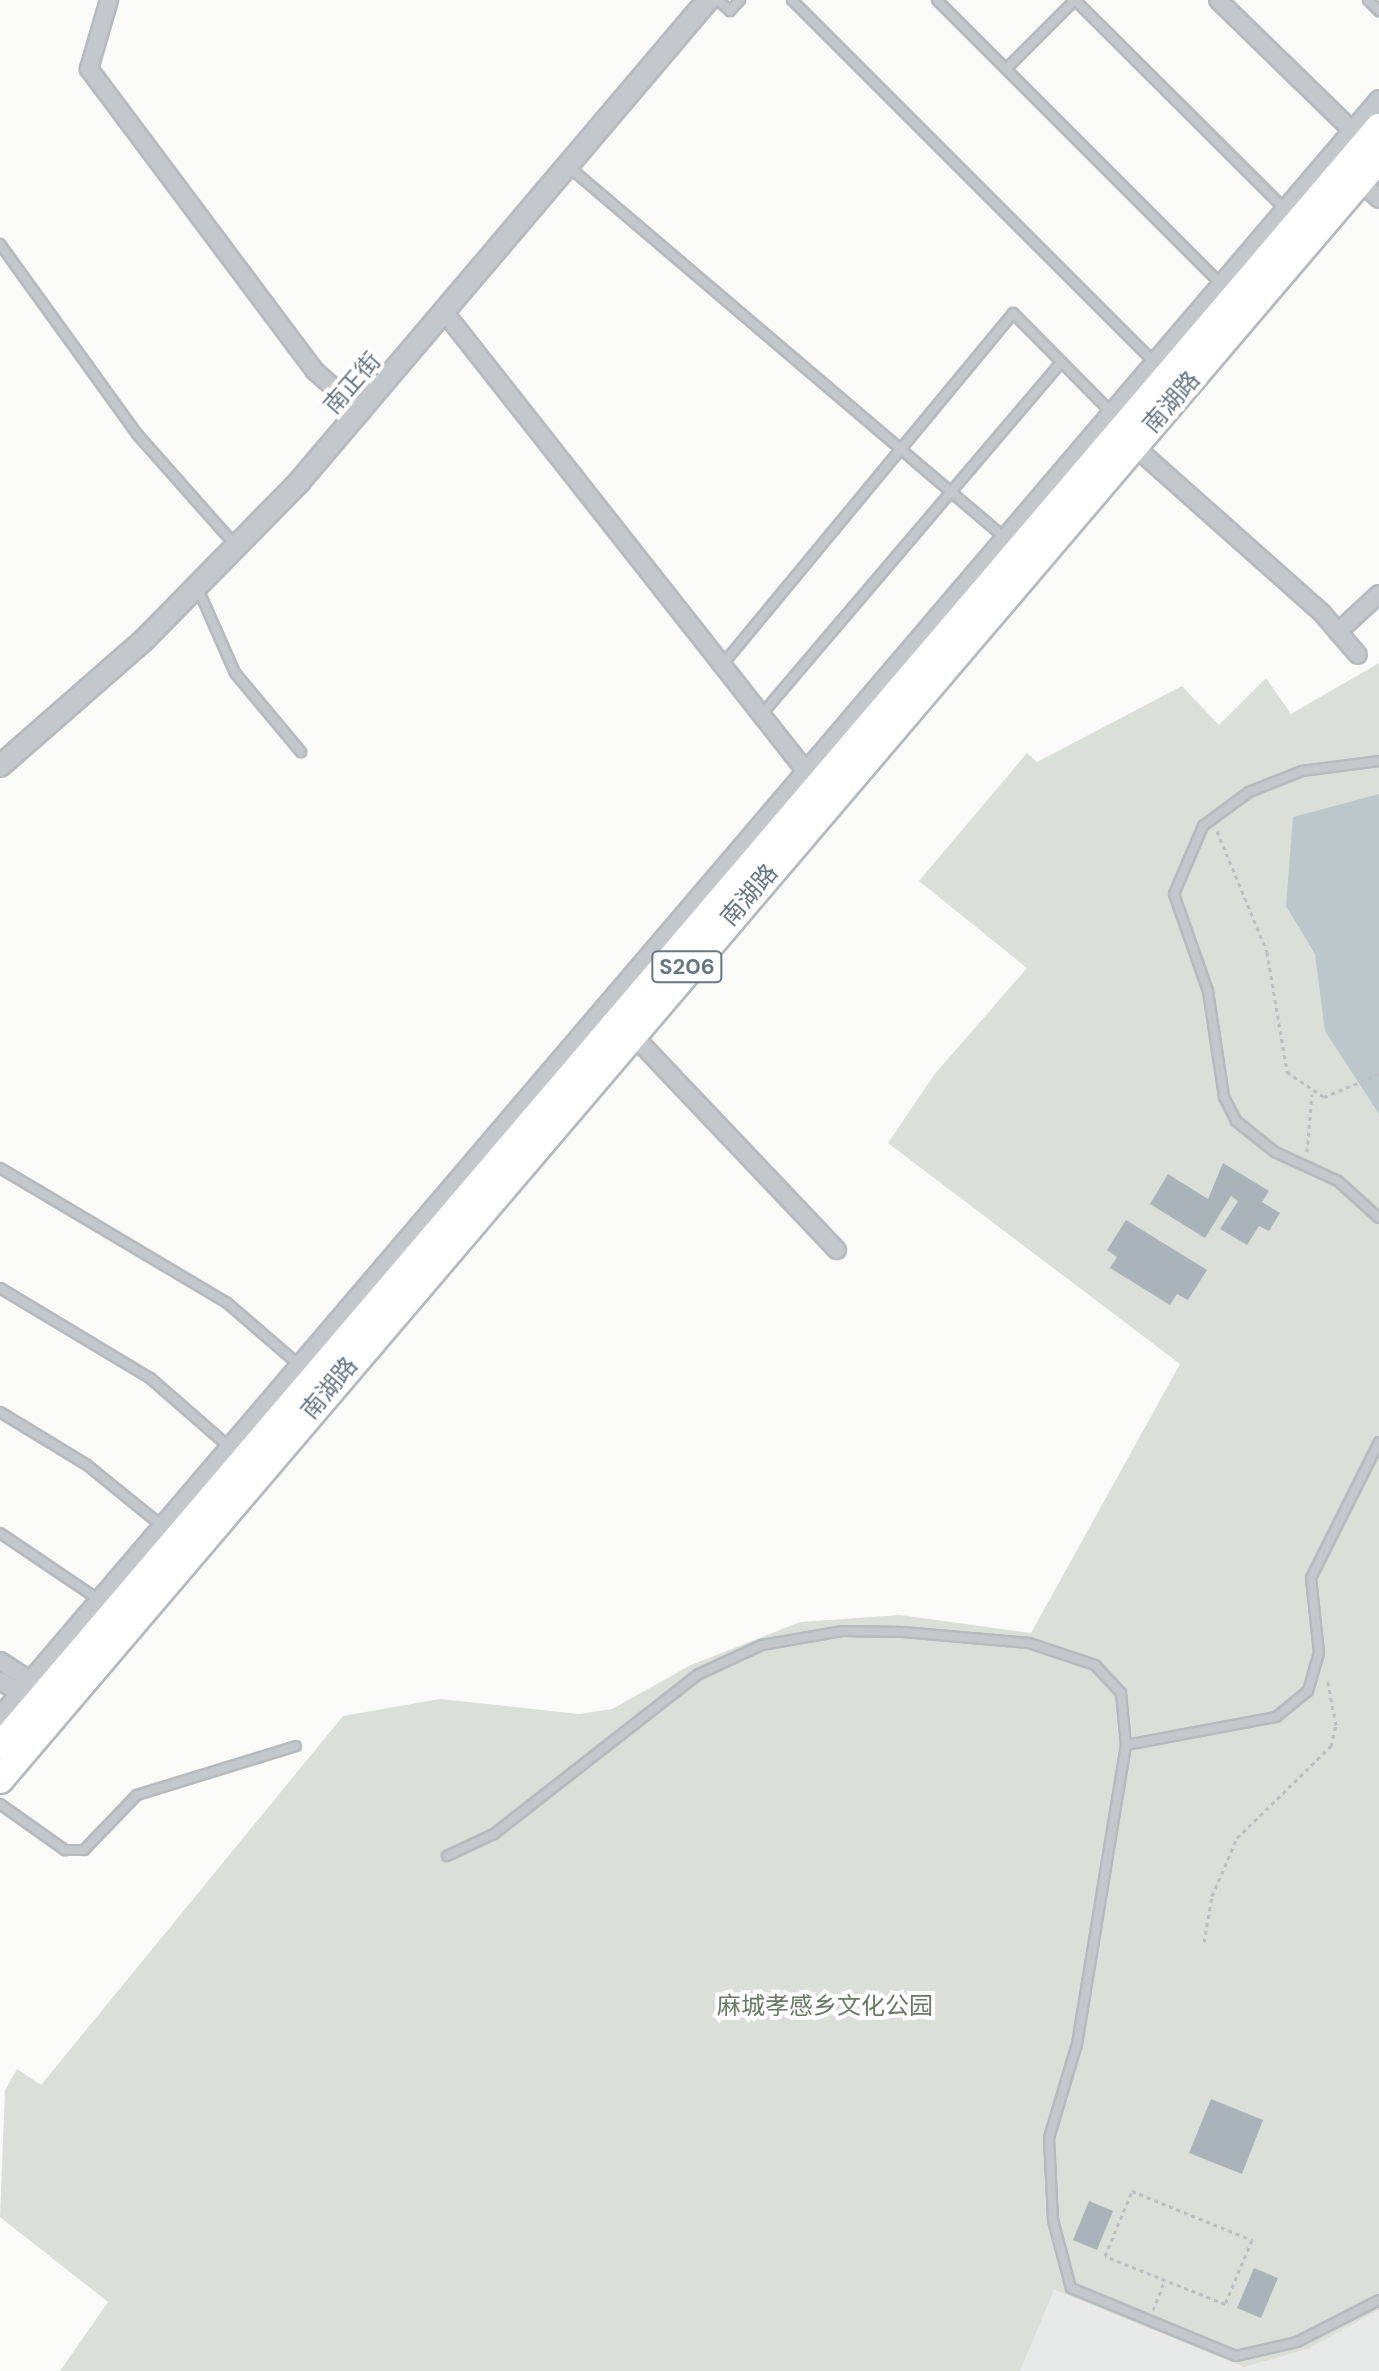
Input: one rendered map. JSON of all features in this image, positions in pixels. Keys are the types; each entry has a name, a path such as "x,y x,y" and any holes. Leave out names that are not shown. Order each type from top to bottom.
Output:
{"main road":[{"name":"南湖路","path":"0,1780 631,1033 1134,446 1370,190 1369,140"},
{"name":"南湖路","path":"0,1746 1369,140"}],"street":[{"path":"109,0 89,69 315,371 361,412"},
{"name":"南正街","path":"0,766 197,588 238,547 361,412 708,0"},
{"path":"1218,0 1369,140"},
{"path":"0,1716 1285,209 1369,140 1379,99"},
{"path":"445,313 805,770"},
{"path":"1134,446 1338,632 1358,655"},
{"path":"1338,632 1379,594"},
{"path":"631,1033 837,1250"},
{"path":"0,1661 24,1686"},
{"path":"0,1681 24,1686"}],"lane":[{"path":"718,0 730,11 740,0"},
{"path":"792,0 1154,362"},
{"path":"937,0 1221,284"},
{"path":"1006,69 1075,0 1285,209"},
{"path":"1368,0 1379,11"},
{"path":"568,166 1004,537"},
{"path":"0,244 137,434 238,547"},
{"path":"722,665 1013,313 1111,412"},
{"path":"761,714 1062,362"},
{"path":"197,588 235,673 301,752"},
{"path":"1379,761 1284,777 1211,820 1184,857 1174,894 1208,991 1224,1097 1256,1140 1352,1191 1379,1218"},
{"path":"0,1168 226,1302 298,1364"},
{"path":"0,1288 150,1378 228,1446"},
{"path":"0,1412 87,1465 161,1525"},
{"path":"1126,1745 1276,1717 1308,1691 1319,1653 1311,1578 1379,1442"},
{"path":"0,1533 98,1599"},
{"path":"447,1856 494,1834 699,1674 762,1645 812,1634 873,1630 1029,1643 1083,1659 1121,1693 1126,1745 1077,2044 1049,2138 1049,2180 1071,2288 1236,2356 1297,2342 1379,2300"},
{"path":"0,1804 65,1850 84,1850 137,1795 296,1746"}],"path":[{"path":"1211,820 1267,952 1282,1062 1312,1094 1337,1094 1379,1074"},
{"path":"1303,1163 1312,1094"},
{"path":"1204,1942 1212,1896 1237,1838 1331,1746 1333,1696 1319,1653"},
{"path":"1132,2191 1193,2213 1252,2240 1225,2304 1165,2280 1105,2256 1132,2191"},
{"path":"1149,2320 1165,2280"}],"shaded area":[{"path":"1379,794 1379,1114 1325,1031 1315,954 1286,906 1293,817"},
{"path":"1053,2290 1244,2367 1308,2349 1379,2310 1379,2371 1020,2371"}],"green space":[{"name":"麻城孝感乡文化公园","path":"1379,663 1379,2310 1308,2349 1244,2367 1054,2290 1020,2371 60,2371 108,2302 0,2217 5,2090 17,2069 41,2085 343,1716 440,1699 579,1714 612,1709 691,1665 800,1622 900,1615 1031,1633 1180,1364 888,1143 934,1075 1027,968 919,881 1027,753 1037,762 1182,686 1219,725 1266,678 1291,714"}],"building":[{"path":"1223,1163 1269,1191 1262,1202 1280,1213 1269,1231 1259,1226 1247,1245 1220,1229 1238,1201 1231,1196 1205,1238 1150,1204 1168,1174 1208,1199"},
{"path":"1126,1220 1207,1270 1188,1300 1177,1294 1170,1305 1110,1268 1117,1257 1107,1250"},
{"path":"1211,2099 1263,2120 1242,2174 1189,2153"},
{"path":"1089,2201 1113,2211 1097,2250 1073,2240"},
{"path":"1254,2268 1278,2278 1261,2318 1237,2308"}]}
